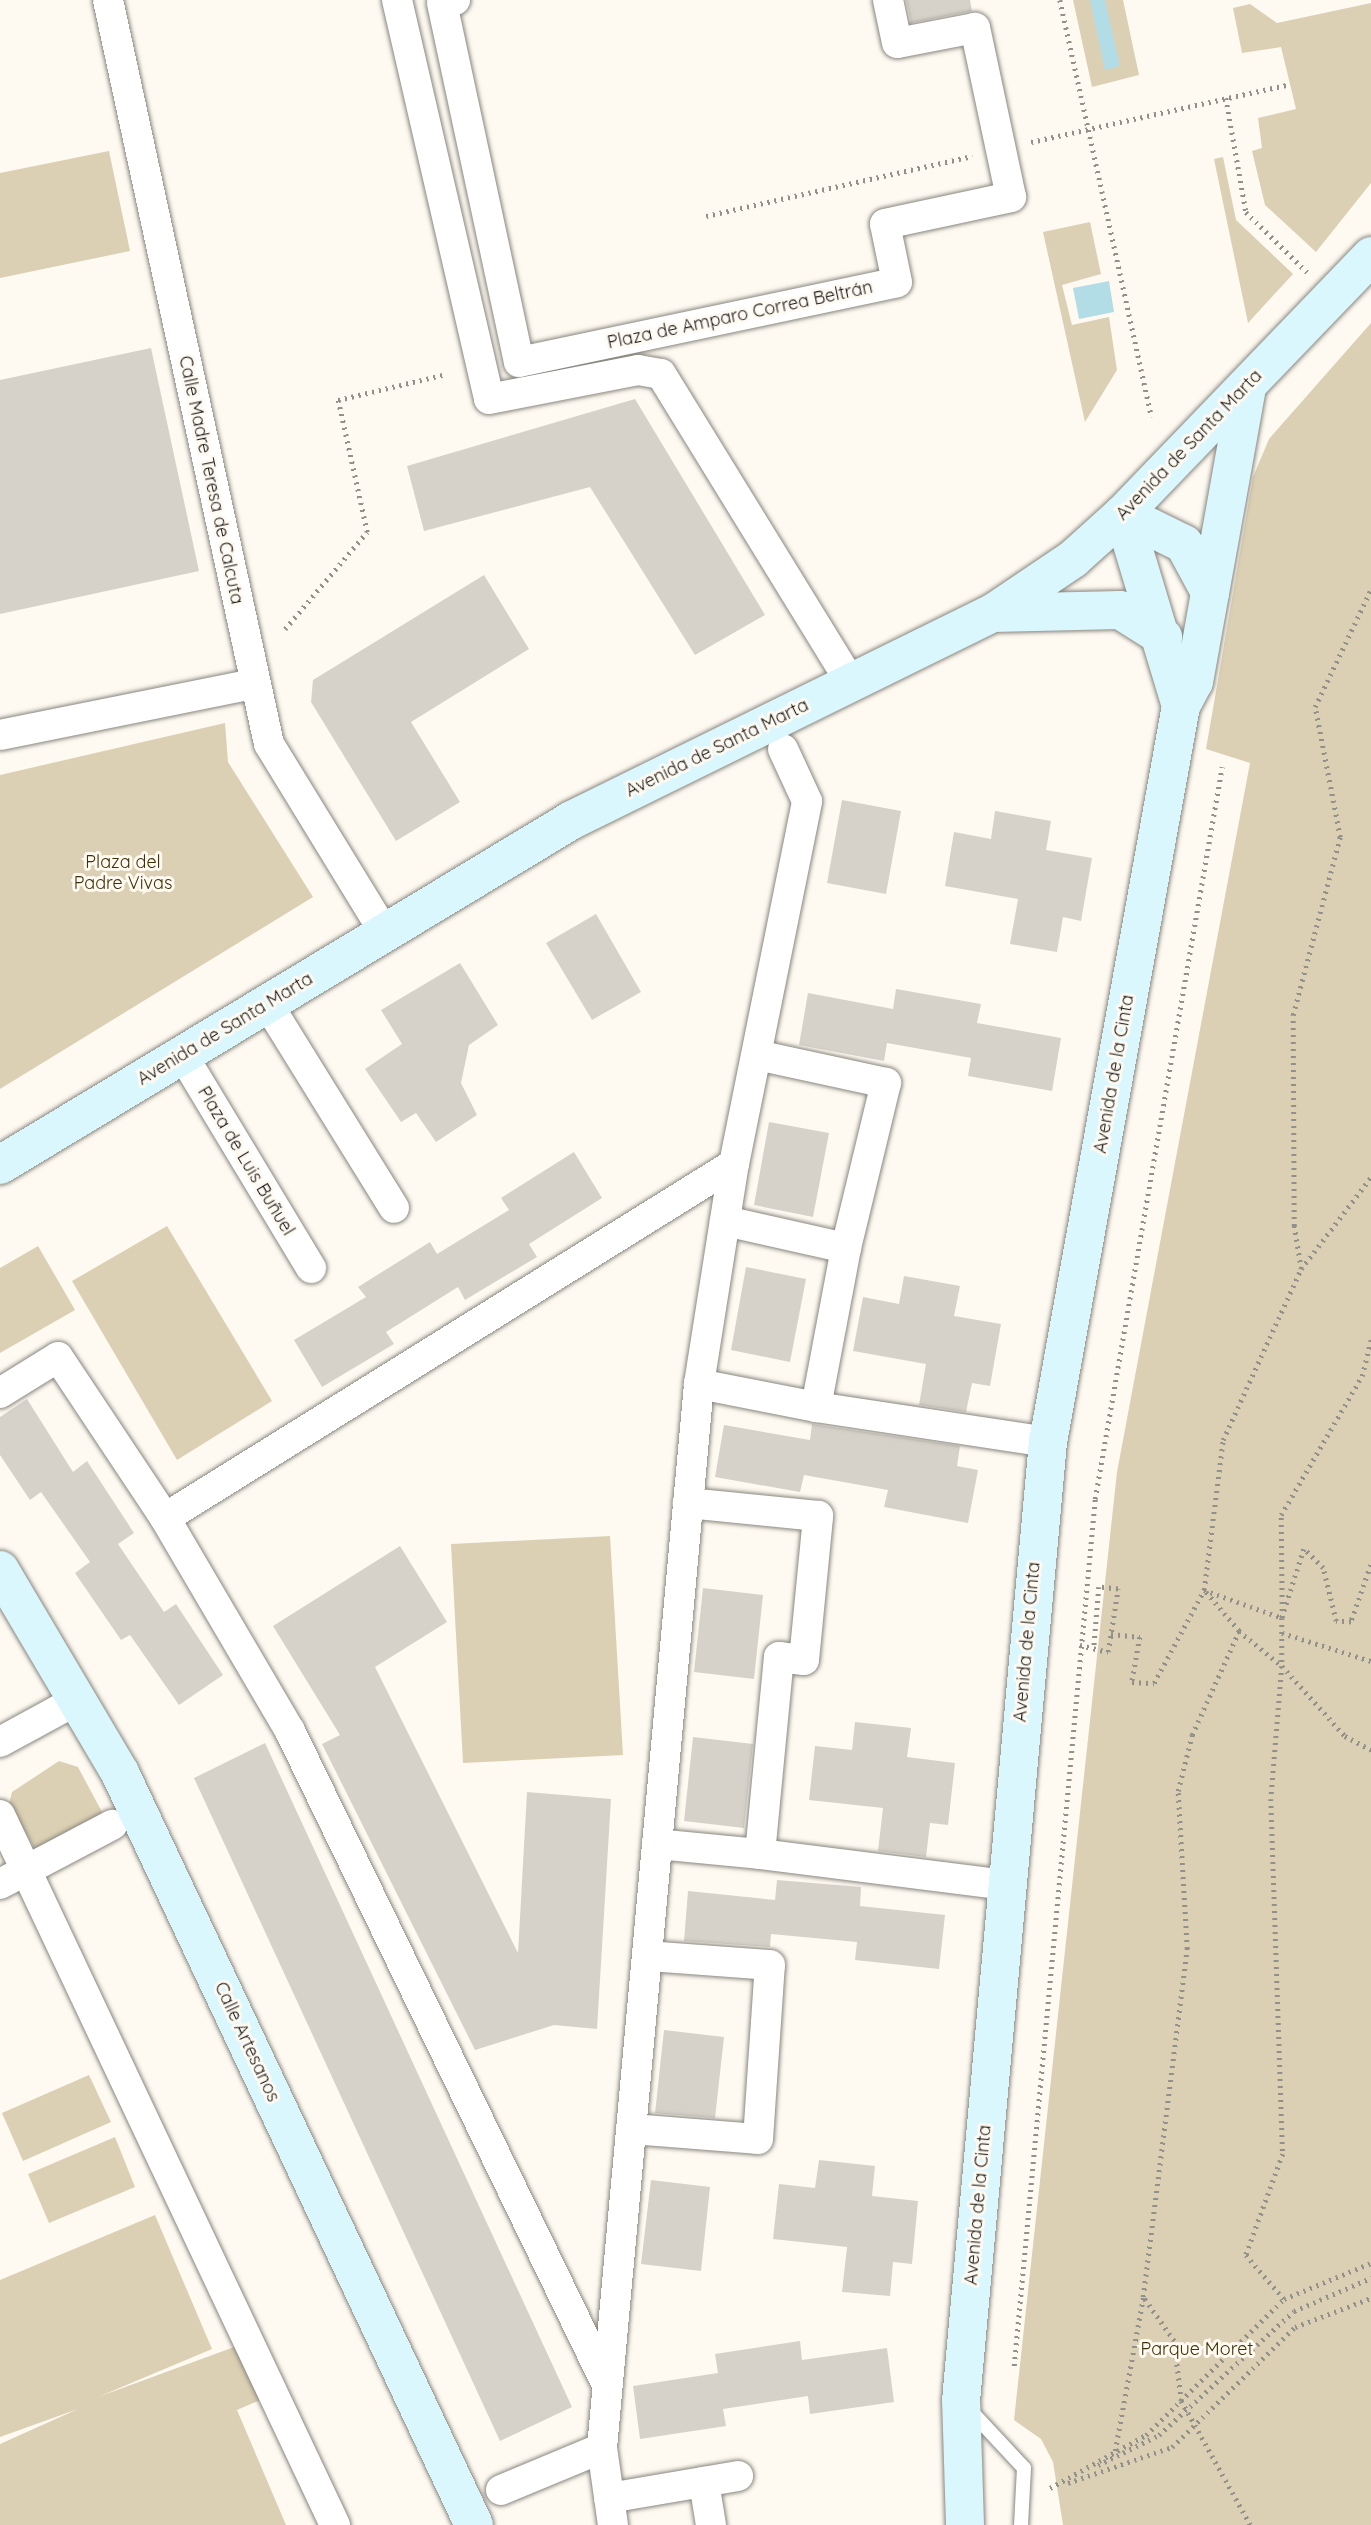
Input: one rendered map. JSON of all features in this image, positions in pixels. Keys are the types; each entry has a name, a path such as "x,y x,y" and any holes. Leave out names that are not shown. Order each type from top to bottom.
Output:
{"street":[{"name":"Calle Madre Teresa de Calcuta","path":"108,0 269,744 384,932"},
{"path":"397,0 489,399 638,370 661,374 851,683"},
{"name":"Plaza de Amparo Correa Beltrán","path":"454,0 442,3 519,362 897,282 885,224 1011,197 975,28 897,43 888,0"},
{"name":"Avenida de Santa Marta","path":"0,1165 572,820 993,613 1073,559 1124,514 1371,256"},
{"name":"Avenida de la Cinta","path":"965,2525 961,2401 1048,1442 1181,706 1194,682 1247,388"},
{"path":"1124,514 1184,544 1210,592"},
{"name":"Avenida de la Cinta","path":"1124,514 1163,637 1181,706"},
{"path":"993,613 1120,610 1163,637"},
{"path":"0,735 254,684"},
{"path":"738,2476 704,2482 611,2511 602,2448 699,1384 734,1164 807,801 783,749"},
{"path":"267,1003 394,1208"},
{"name":"Plaza de Luis Buñuel","path":"182,1054 311,1268"},
{"path":"757,1055 886,1083 846,1248 816,1407"},
{"path":"165,1518 734,1164"},
{"path":"725,1221 846,1248"},
{"path":"0,1393 58,1357 165,1518 290,1731 607,2386"},
{"path":"699,1384 816,1407 1048,1442"},
{"path":"688,1503 818,1516 804,1660 779,1657 760,1854"},
{"name":"Calle Artesanos","path":"0,1570 79,1699 120,1773 471,2524"},
{"path":"0,1742 79,1699"},
{"path":"0,1815 335,2525"},
{"path":"0,1884 112,1825"},
{"path":"657,1844 1006,1885"},
{"path":"631,2129 758,2139 770,1965 647,1956"},
{"path":"501,2490 602,2448"},
{"path":"704,2482 711,2525"}],"lane":[{"path":"961,2401 1024,2468 1021,2525"}],"path":[{"path":"1060,0 1152,416"},
{"path":"1226,98 1247,212 1309,273"},
{"path":"285,629 367,532 338,400 446,374"},
{"path":"1301,1269 1294,1226 1293,1015 1340,837 1315,707 1371,589"},
{"path":"1014,2366 1095,1499 1130,1275 1222,767"},
{"path":"1111,1634 1140,1637 1132,1682 1154,1683 1204,1590 1223,1440 1301,1269 1371,1178"},
{"path":"1284,2299 1246,2255 1283,2154 1271,1799 1282,1666 1281,1515 1362,1376 1371,1339"},
{"path":"1282,1618 1304,1549 1323,1568 1336,1621 1351,1622 1371,1565"},
{"path":"1080,1645 1108,1652 1118,1590 1099,1587 1094,1648"},
{"path":"1204,1590 1282,1618"},
{"path":"1204,1590 1239,1631 1282,1666 1345,1736 1371,1750"},
{"path":"1115,2452 1143,2297 1187,1949 1178,1791 1192,1735 1239,1631"},
{"path":"1282,1633 1371,1661"},
{"path":"1057,2486 1146,2435 1284,2299 1371,2263"},
{"path":"1057,2486 1159,2435 1188,2412 1294,2311 1371,2278"},
{"path":"1143,2297 1174,2341 1181,2400 1251,2525"},
{"path":"1050,2488 1172,2447 1295,2327 1371,2298"}],"green space":[{"path":"1073,0 1123,0 1139,75 1092,87"},
{"path":"1371,3 1371,183 1316,252 1265,205 1252,151 1262,148 1258,118 1296,109 1281,47 1242,53 1233,8 1250,4 1277,23"},
{"path":"109,151 130,251 0,278 0,173"},
{"path":"1223,157 1236,220 1293,274 1248,323 1214,159"},
{"path":"1090,222 1101,274 1062,285 1072,325 1109,317 1117,370 1085,422 1043,232"},
{"name":"Parque Moret","path":"1371,323 1371,2525 1063,2525 1053,2462 1041,2439 1014,2420 1117,1472 1250,763 1206,749 1253,477 1269,439"},
{"name":"Plaza del Padre Vivas","path":"225,723 228,762 313,897 0,1089 0,775"},
{"path":"167,1226 272,1401 177,1460 72,1281"},
{"path":"38,1246 75,1310 0,1353 0,1268"},
{"path":"610,1536 623,1755 463,1763 451,1544"},
{"path":"59,1761 78,1767 102,1812 96,1830 38,1854 9,1804 12,1792"},
{"path":"89,2075 111,2122 23,2161 2,2113"},
{"path":"115,2137 135,2187 49,2223 28,2174"},
{"path":"155,2215 212,2349 98,2397 245,2343 272,2395 237,2410 286,2525 0,2525 0,2444 78,2409 0,2437 0,2280"}],"water":[{"path":"1090,0 1105,0 1120,66 1105,70"},
{"path":"1109,281 1114,312 1079,319 1073,288"}],"building":[{"path":"906,0 970,0 972,11 911,23"},
{"path":"151,348 199,571 0,614 0,380"},
{"path":"635,399 765,615 695,655 590,487 424,531 407,466"},
{"path":"484,575 529,649 411,722 460,802 396,841 311,702 313,680"},
{"path":"842,800 901,811 886,894 827,883"},
{"path":"995,811 1051,821 1046,850 1092,858 1081,921 1063,917 1057,952 1010,944 1018,899 945,886 954,832 991,839"},
{"path":"596,914 641,992 592,1020 546,943"},
{"path":"460,963 498,1025 469,1045 461,1083 477,1115 436,1142 416,1113 401,1122 365,1069 402,1044 381,1010"},
{"path":"896,989 981,1004 977,1023 1061,1038 1052,1091 968,1076 971,1058 887,1043 884,1061 799,1045 808,993 893,1009"},
{"path":"769,1122 829,1133 813,1217 754,1205"},
{"path":"574,1152 602,1198 529,1244 537,1257 465,1300 458,1287 386,1332 394,1344 322,1387 294,1340 366,1297 358,1287 430,1242 437,1254 509,1210 501,1198"},
{"path":"746,1267 806,1279 790,1362 731,1350"},
{"path":"904,1276 960,1286 954,1316 1001,1324 990,1386 972,1383 966,1412 919,1405 926,1364 853,1351 863,1297 899,1304"},
{"path":"27,1399 73,1472 87,1461 134,1533 118,1544 164,1612 176,1604 223,1675 179,1705 130,1635 121,1640 75,1573 90,1562 41,1492 30,1500 0,1455 0,1417"},
{"path":"812,1424 960,1446 957,1466 978,1470 968,1523 884,1507 888,1490 804,1475 800,1492 715,1477 724,1425 810,1440"},
{"path":"400,1546 447,1622 375,1667 518,1953 527,1792 611,1799 597,2029 554,2025 475,2050 322,1744 340,1735 273,1626"},
{"path":"703,1588 763,1595 754,1679 694,1672"},
{"path":"855,1722 911,1728 907,1757 955,1763 948,1825 930,1823 926,1857 878,1851 883,1808 809,1800 815,1746 852,1750"},
{"path":"693,1737 753,1744 744,1828 684,1821"},
{"path":"265,1743 572,2407 500,2441 194,1778"},
{"path":"777,1880 861,1887 860,1906 945,1915 939,1969 855,1960 857,1942 771,1934 770,1947 684,1941 688,1891 775,1900"},
{"path":"664,2030 724,2037 715,2118 655,2113"},
{"path":"819,2160 875,2166 872,2196 918,2201 912,2264 893,2262 890,2296 842,2292 847,2247 773,2239 779,2184 815,2188"},
{"path":"651,2180 710,2187 701,2271 641,2264"},
{"path":"800,2341 802,2360 887,2348 894,2402 810,2414 808,2396 723,2409 726,2426 640,2439 633,2386 718,2373 715,2354"}]}
